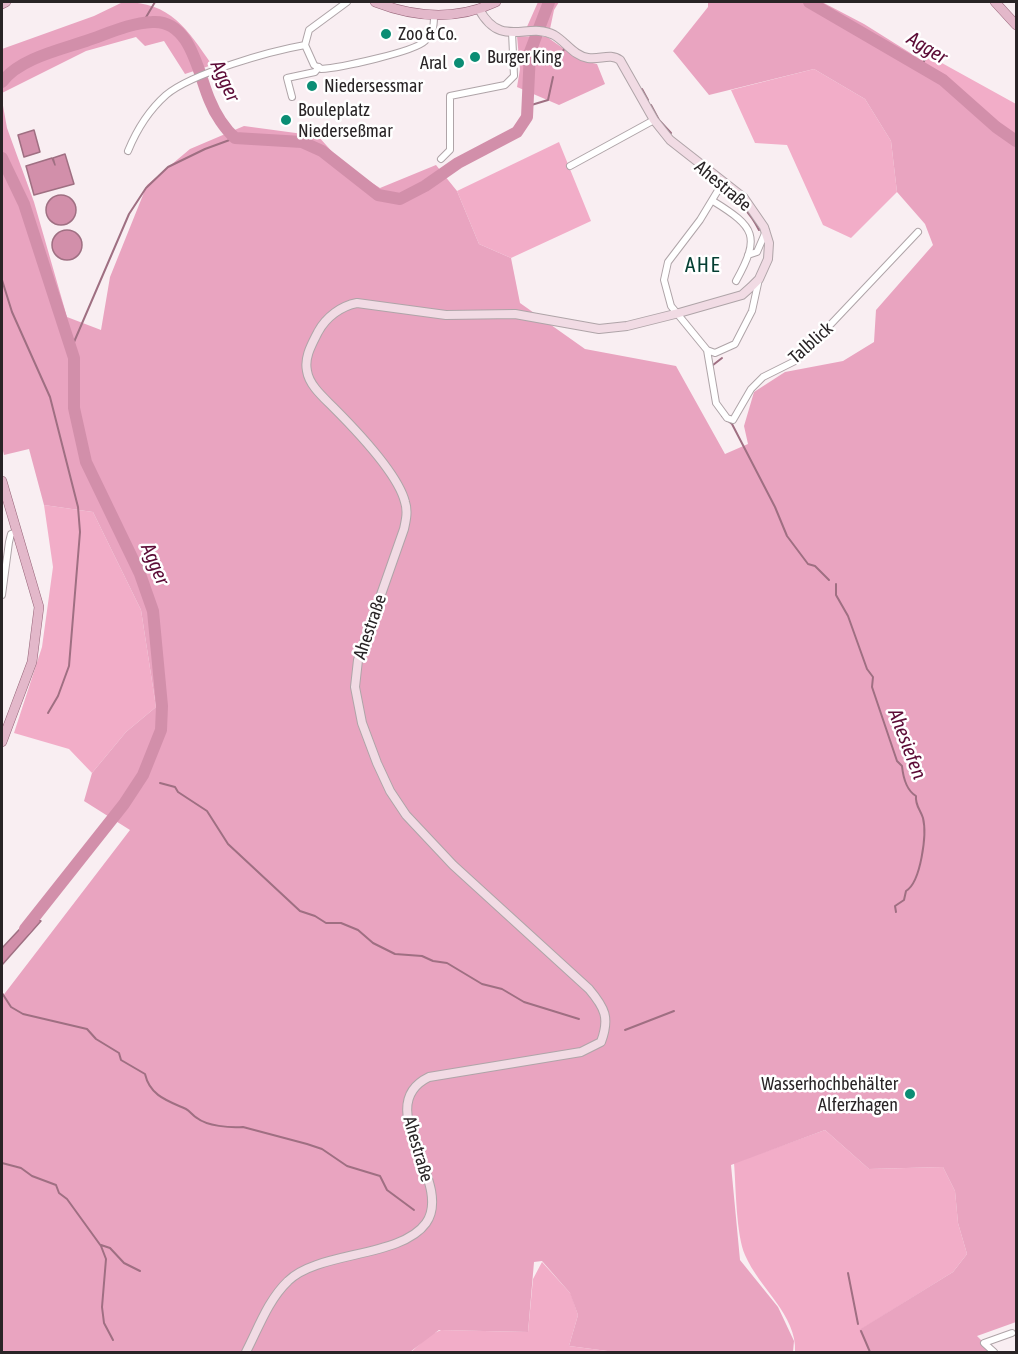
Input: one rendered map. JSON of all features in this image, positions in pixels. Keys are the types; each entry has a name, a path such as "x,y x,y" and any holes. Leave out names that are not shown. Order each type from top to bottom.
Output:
{"main road":[{"path":"2,4 6,2"},
{"path":"375,2 402,12 434,16 479,9 496,2"},
{"path":"995,2 1017,25"},
{"name":"Ahestraße","path":"246,1353 272,1302 288,1281 304,1270 395,1242 418,1232 427,1222 431,1210 431,1195 406,1106 413,1090 422,1081 429,1077 581,1052 601,1042 607,1027 604,1007 590,989 453,865 406,815 390,791 377,763 362,723 355,687 358,660 405,529 406,507 397,485 357,431 314,388 307,372 307,357 312,343 321,327 334,313 346,305 357,303 446,315 515,314 599,329 627,326 742,295 759,279 768,259 766,231 752,207 690,158 654,120 620,60 612,56 593,58 580,56 547,33 512,32 488,24 479,9"},
{"path":"2,481 39,607 32,662 2,742"}],"street":[{"path":"347,2 309,30 305,45 314,65 319,68 327,69 406,52 423,43 434,30 434,16"},
{"path":"441,159 450,150 450,96 506,85 514,76 512,32"},
{"path":"128,152 145,117 166,95 211,73 305,45"},
{"path":"292,97 287,78 315,72 319,68"},
{"path":"570,166 654,120"},
{"name":"Talblick","path":"723,182 713,201 668,262 664,280 671,306 679,313 707,351 717,403 727,418 733,420 751,389 771,372 797,360 918,232"},
{"path":"713,201 740,217 747,226 751,241 748,255 736,281"},
{"path":"748,255 757,252 766,231"},
{"path":"707,351 715,353 735,344 752,311 759,279"},
{"path":"2,595 4,561 11,534 16,532"},
{"path":"994,1353 984,1343 1012,1333"}],"shaded area":[{"path":"123,2 140,3 166,12 186,29 212,65 185,74 164,41 145,46 136,37 86,51 2,93 2,49 94,16"},
{"path":"538,2 559,2 554,10 550,29 526,29"},
{"path":"708,2 822,2 864,24 947,76 1016,145 1016,1322 977,1336 993,1352 871,1352 859,1330 953,1272 967,1254 958,1223 955,1191 943,1167 869,1169 825,1130 731,1165 740,1260 778,1307 794,1341 793,1352 615,1352 569,1346 578,1315 570,1293 542,1261 534,1262 528,1332 439,1330 410,1352 2,1352 2,997 130,830 84,801 92,773 126,732 156,707 141,610 93,512 44,505 29,449 4,455 2,447 2,100 7,128 34,202 67,317 101,330 110,277 147,185 190,149 244,126 318,136 344,165 380,188 436,165 457,191 479,244 511,258 520,303 585,349 676,366 725,454 748,444 744,426 754,392 785,372 843,361 874,342 876,310 933,245 925,224 897,192 891,141 865,99 814,69 709,95 673,51 708,7"},
{"path":"517,36 547,37 580,60 597,64 605,84 559,105 517,87 520,69"},
{"path":"931,57 1016,104 1016,145 921,60"},
{"path":"814,69 865,99 891,141 897,192 851,238 823,225 787,145 755,143 731,90"},
{"path":"34,130 40,152 24,157 18,135"},
{"path":"559,142 591,221 511,258 479,244 457,191"},
{"path":"65,154 74,184 34,195 26,166 52,158 55,165 53,158"},
{"path":"61,195 72,199 76,210 72,221 61,225 50,221 46,210 50,199"},
{"path":"67,230 78,234 82,245 78,256 67,260 56,256 52,245 56,234"},
{"path":"44,505 93,512 141,610 156,707 126,732 92,773 69,749 14,733 42,647 53,567"},
{"path":"31,917 41,921 2,965 2,948"},
{"path":"825,1130 869,1169 943,1167 955,1191 958,1223 967,1254 953,1272 860,1330 871,1352 795,1352 794,1339 784,1314 751,1267 742,1246 734,1163"},
{"path":"542,1262 571,1294 578,1315 569,1346 615,1352 411,1352 430,1335 441,1330 528,1332 533,1279"}],"waterway":[{"path":"142,24 155,2"},
{"name":"Agger","path":"2,82 18,67 52,52 135,24 165,23 176,29 191,50 215,111 235,138 302,142 322,151 378,195 400,199 425,186 458,163 517,132 527,117 530,52 549,2"},
{"name":"Agger","path":"809,2 943,80 996,127 1016,141"},
{"name":"Ahesiefen","path":"556,66 565,47"},
{"path":"921,67 930,49"},
{"name":"Ahesiefen","path":"528,106 548,100 553,77"},
{"name":"Ahesiefen","path":"642,89 648,100"},
{"name":"Ahesiefen","path":"651,105 659,120 671,133"},
{"path":"71,349 129,214 146,188 168,167 205,149 235,138"},
{"name":"Agger","path":"2,158 24,204 74,358 74,408 86,462 140,574 153,611 162,706 161,730 143,775 124,804 25,929"},
{"name":"Ahesiefen","path":"723,190 744,208 759,230"},
{"path":"2,280 12,312 50,397 78,507 80,532 69,666 58,696 48,713"},
{"name":"Ahesiefen","path":"713,365 722,358"},
{"name":"Ahesiefen","path":"722,416 732,424 775,507 787,536 808,564 815,566 829,580"},
{"name":"Ahesiefen","path":"836,584 836,595 848,616 867,669 873,677 872,687 897,761 902,766 907,787 916,796 923,818 923,846 919,868 916,878 906,891 904,900 895,906 896,912"},
{"path":"160,783 175,787 178,792 207,811 228,844 300,911 326,923 341,923 358,930 373,943 395,954 422,956 433,961 447,963 482,984 502,989 524,1002 579,1019"},
{"path":"2,993 11,1007 23,1014 87,1029 96,1039 119,1053 121,1060 145,1074 155,1093 187,1110 201,1121 219,1126 243,1127 322,1149 347,1166 380,1176 387,1190 414,1210"},
{"path":"625,1030 674,1011"},
{"path":"2,1163 21,1168 32,1176 56,1185 59,1193 67,1199 101,1246 106,1259 102,1307 104,1323 113,1340"},
{"path":"101,1245 110,1248 124,1263 140,1271"},
{"path":"848,1273 858,1324"},
{"path":"861,1331 870,1352"}],"place":[{"name":"Zoo & Co.","path":"386,34"},
{"name":"Burger King","path":"475,57"},
{"name":"Aral","path":"459,63"},
{"name":"Niedersessmar","path":"312,86"},
{"name":"Bouleplatz Niederseßmar","path":"286,120"},
{"name":"Wasserhochbehälter Alferzhagen","path":"910,1094"}],"district":[{"name":"AHE","path":"703,265"}]}
